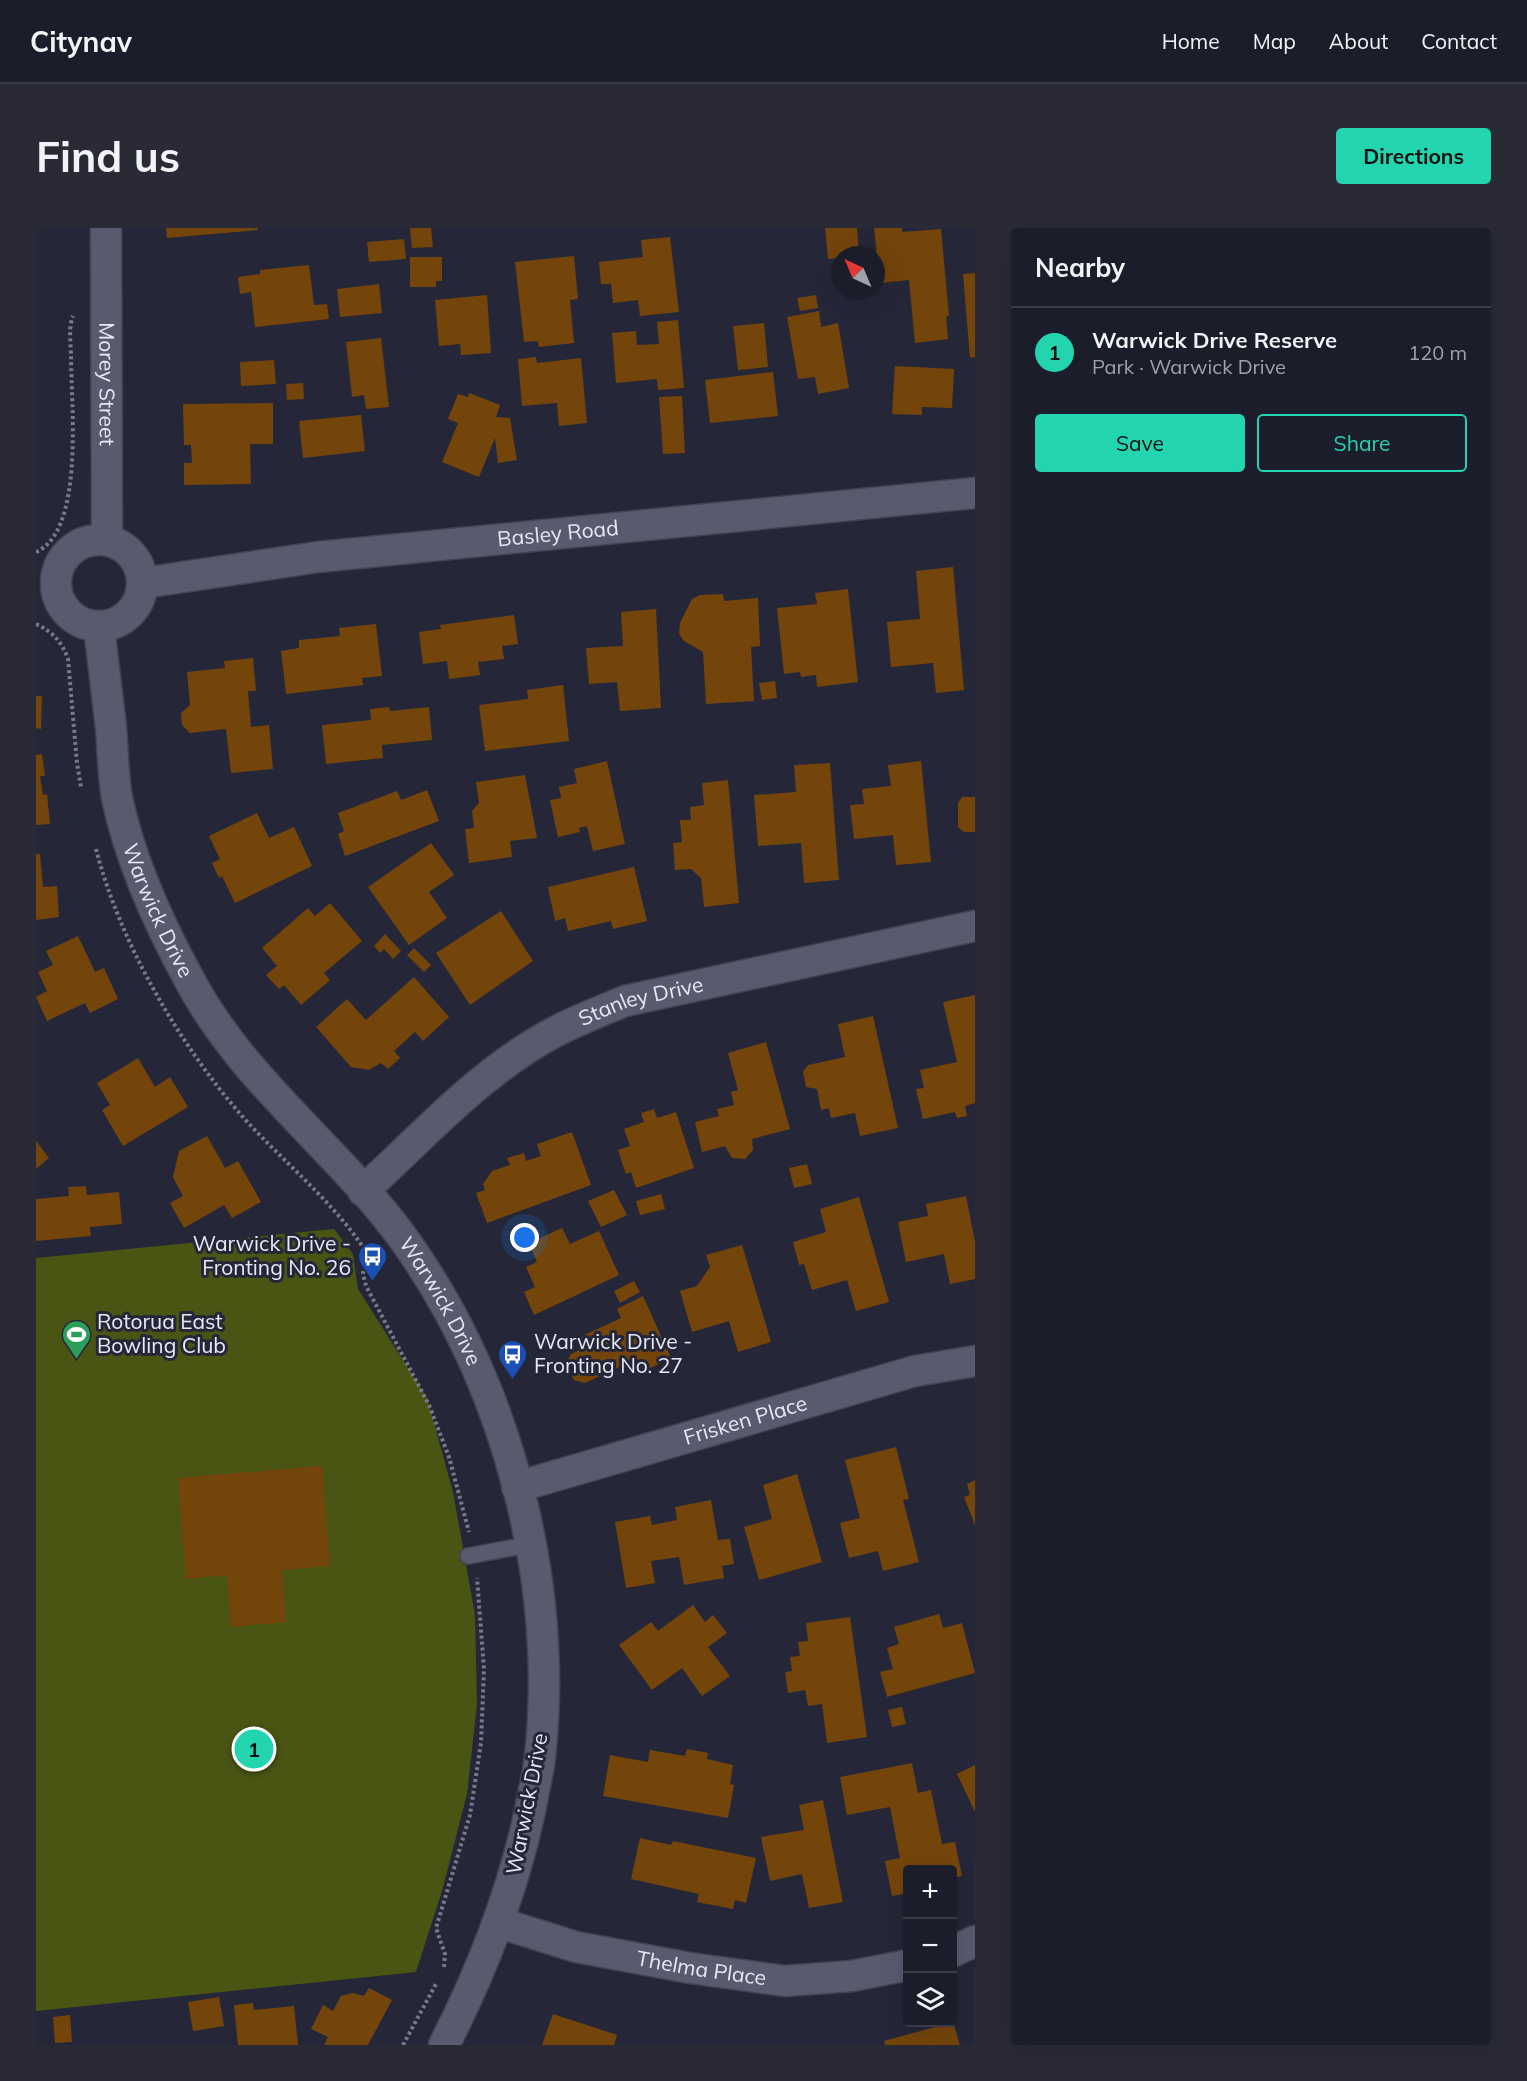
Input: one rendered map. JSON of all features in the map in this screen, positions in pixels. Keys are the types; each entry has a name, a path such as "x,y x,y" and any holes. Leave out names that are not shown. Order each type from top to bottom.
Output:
{"street":[{"name":"Morey Street","path":"106,228 107,540"},
{"name":"Basley Road","path":"143,583 318,557 975,493"},
{"path":"94,540 107,540 121,546 132,555 140,568 143,583 140,597 133,610 122,620 99,627 78,622 66,613 59,600 46,586 70,550 94,540"},
{"name":"Warwick Drive","path":"99,627 117,794 133,850 169,939 190,982 226,1037 263,1082 402,1237 459,1331 493,1412 532,1544 541,1622 544,1702 540,1760 519,1861 500,1923 475,1984 444,2045"},
{"name":"Stanley Drive","path":"363,1191 467,1095 503,1066 538,1041 583,1018 625,1001 975,926"},
{"name":"Frisken Place","path":"517,1487 915,1371 975,1361"},
{"name":"Thelma Place","path":"500,1923 576,1947 690,1968 785,1981 852,1976 903,1966"},
{"path":"957,1950 975,1941"}],"lane":[{"path":"471,1555 532,1544"}],"path":[{"path":"36,552 54,538 60,529 71,489 71,321"},
{"path":"36,624 54,635 63,646 68,659 77,763 84,797"},
{"path":"93,839 114,904 166,1011 242,1115 306,1181 358,1239 365,1250 363,1274 366,1286 410,1366 437,1426 460,1495 480,1603 484,1669 477,1782 460,1854 436,1928 445,1954 444,1969 404,2045"},
{"path":"365,1265 382,1252"}],"green space":[{"path":"334,1229 353,1254 358,1289 427,1398 453,1492 475,1615 477,1704 467,1794 442,1891 416,1972 36,2011 36,1258"}],"building":[{"path":"166,228 258,228 258,230 167,238"},
{"path":"410,228 431,228 433,247 412,248"},
{"path":"825,228 857,228 858,246 831,246 831,259 828,259"},
{"path":"874,228 902,228 902,232 941,229 949,316 946,316 948,339 915,343 909,280 885,282 885,246 876,246"},
{"path":"670,237 679,312 640,316 638,300 613,303 611,284 601,284 599,262 643,257 641,240"},
{"path":"404,239 406,259 369,262 367,242"},
{"path":"574,256 578,299 570,300 574,343 539,347 538,341 524,342 515,262"},
{"path":"410,257 442,257 442,281 436,281 436,287 410,287"},
{"path":"309,265 314,305 327,304 329,319 255,327 251,292 240,294 238,277 260,274 260,270"},
{"path":"975,273 975,357 970,358 963,274"},
{"path":"379,284 382,313 340,317 337,289"},
{"path":"487,295 491,353 461,355 460,344 439,346 435,300"},
{"path":"816,295 818,308 800,311 797,298"},
{"path":"819,311 821,327 838,323 849,388 818,394 815,377 798,379 787,317"},
{"path":"678,320 684,388 658,390 657,379 616,383 612,333 636,331 637,345 659,344 657,322"},
{"path":"764,323 768,367 738,370 733,326"},
{"path":"381,338 389,407 366,409 364,395 352,397 346,342"},
{"path":"536,357 537,363 581,358 587,423 559,426 557,403 522,406 518,359"},
{"path":"274,360 276,384 241,386 240,362"},
{"path":"895,366 954,369 952,408 922,407 922,415 892,414"},
{"path":"773,372 778,416 710,423 705,380"},
{"path":"303,383 304,399 287,400 286,384"},
{"path":"469,393 500,405 496,417 510,418 517,460 498,463 495,438 479,477 442,462 458,423 448,419 458,394 468,397"},
{"path":"682,396 685,453 663,454 659,397"},
{"path":"273,403 273,444 250,444 251,484 184,485 184,463 192,463 191,445 184,445 183,404"},
{"path":"361,415 365,451 303,458 299,421"},
{"path":"953,567 964,690 936,693 933,663 891,667 887,622 920,619 916,571"},
{"path":"848,589 858,682 817,687 816,675 801,677 800,672 784,674 777,608 817,604 815,593"},
{"path":"723,594 724,601 758,598 760,646 751,647 754,701 706,704 703,652 684,641 679,634 680,623 692,599 700,595"},
{"path":"656,609 661,708 620,711 617,682 589,684 586,648 623,646 621,612"},
{"path":"514,615 518,644 502,646 504,659 478,662 480,675 449,679 447,661 423,664 419,632 441,629 440,625"},
{"path":"376,624 382,676 362,678 363,685 286,694 281,651 299,648 299,640 340,636 339,628"},
{"path":"253,658 256,691 248,691 251,727 269,725 273,769 231,773 226,729 190,733 182,725 181,713 190,705 187,672 225,668 224,661"},
{"path":"775,681 777,698 762,700 759,683"},
{"path":"563,685 569,741 485,751 479,705 528,699 527,690"},
{"path":"36,696 42,696 41,729 36,728"},
{"path":"389,707 390,711 429,707 432,740 382,745 383,758 326,764 322,725 371,720 370,709"},
{"path":"42,754 45,776 40,776 43,795 47,794 50,824 36,825 36,755"},
{"path":"607,761 625,844 593,851 587,826 579,828 580,832 558,837 550,800 561,798 559,787 577,783 574,769"},
{"path":"921,761 931,862 896,865 893,835 854,839 850,805 864,804 862,789 891,786 888,765"},
{"path":"830,763 839,880 804,883 801,843 758,846 754,795 796,792 794,765"},
{"path":"525,775 537,838 510,841 512,857 469,863 465,829 474,828 472,811 479,803 476,782"},
{"path":"728,780 739,903 704,907 701,878 691,869 675,870 673,843 682,842 680,820 691,820 690,807 704,805 702,783"},
{"path":"427,790 439,821 345,856 338,834 344,831 338,813 397,791 401,800"},
{"path":"962,797 975,797 975,832 964,832 958,827 958,803"},
{"path":"257,813 269,838 294,827 312,866 235,903 222,876 219,878 212,863 220,859 209,836"},
{"path":"431,843 454,875 429,892 447,918 409,945 368,887"},
{"path":"36,854 40,854 43,887 57,886 59,917 36,920"},
{"path":"634,867 647,921 613,929 611,921 568,931 565,918 555,921 548,887"},
{"path":"330,903 362,941 324,973 330,980 301,1005 284,985 279,989 266,975 277,966 262,948 308,908 315,916"},
{"path":"501,911 533,961 470,1005 436,953"},
{"path":"385,934 401,951 393,959 384,949 380,953 374,946"},
{"path":"78,936 95,972 104,968 118,999 90,1013 85,1003 47,1021 36,997 47,991 38,972 53,965 46,951"},
{"path":"414,948 431,965 424,972 407,955"},
{"path":"414,977 449,1017 423,1041 415,1032 394,1051 400,1058 388,1069 381,1063 369,1070 351,1067 316,1027 347,999 366,1020"},
{"path":"975,995 975,1103 965,1106 967,1116 957,1118 955,1112 923,1119 916,1089 924,1088 920,1070 957,1062 943,1002"},
{"path":"873,1016 898,1128 860,1136 855,1113 831,1118 829,1108 821,1110 817,1089 806,1087 803,1072 808,1065 845,1057 838,1024"},
{"path":"766,1042 790,1129 752,1139 753,1150 745,1159 732,1158 725,1146 702,1152 695,1122 719,1116 717,1109 734,1105 731,1092 738,1090 728,1053"},
{"path":"138,1058 155,1087 170,1077 188,1107 123,1146 102,1110 110,1105 97,1083"},
{"path":"654,1109 657,1118 676,1112 694,1168 636,1188 631,1172 626,1174 618,1150 630,1146 624,1129 644,1122 641,1113"},
{"path":"572,1132 591,1185 487,1223 476,1193 485,1190 483,1184 492,1171 510,1165 507,1158 524,1153 526,1161 541,1156 537,1144"},
{"path":"207,1136 225,1168 238,1161 261,1202 232,1218 224,1205 184,1228 170,1203 183,1196 173,1177 179,1151"},
{"path":"36,1141 49,1158 36,1169"},
{"path":"807,1164 812,1184 794,1188 789,1168"},
{"path":"86,1186 87,1195 119,1192 122,1224 90,1227 91,1236 36,1241 36,1199 69,1196 68,1187"},
{"path":"614,1190 627,1215 601,1227 588,1201"},
{"path":"661,1194 665,1209 640,1215 636,1201"},
{"path":"966,1196 975,1242 975,1279 950,1284 944,1254 906,1262 898,1222 928,1216 926,1204"},
{"path":"859,1197 889,1302 856,1311 847,1280 812,1290 804,1264 799,1265 793,1242 826,1232 820,1209"},
{"path":"562,1228 570,1244 599,1231 619,1275 534,1315 524,1292 535,1287 526,1267 537,1262 529,1243"},
{"path":"742,1245 771,1342 738,1352 729,1321 692,1332 680,1291 697,1286 710,1267 706,1255"},
{"path":"634,1281 640,1292 620,1303 614,1291"},
{"path":"643,1296 671,1358 640,1373 634,1360 585,1383 574,1380 566,1363 571,1354 583,1348 578,1338 621,1318 617,1309"},
{"path":"896,1447 909,1499 903,1500 919,1562 883,1571 878,1551 849,1558 840,1523 860,1518 845,1460"},
{"path":"322,1466 330,1566 282,1570 286,1622 231,1627 227,1575 186,1579 178,1478"},
{"path":"797,1474 822,1562 759,1580 744,1527 772,1519 763,1485"},
{"path":"975,1480 975,1525 964,1497 970,1495 967,1484"},
{"path":"711,1500 718,1540 730,1539 734,1564 722,1566 724,1578 684,1585 679,1557 651,1561 655,1583 626,1588 615,1522 650,1516 652,1525 677,1520 675,1507"},
{"path":"693,1605 705,1622 713,1615 727,1633 708,1647 730,1676 702,1696 682,1668 652,1690 619,1645 651,1622 658,1631"},
{"path":"939,1614 943,1628 962,1623 975,1673 887,1697 880,1672 893,1669 887,1648 899,1644 894,1627"},
{"path":"850,1617 867,1737 827,1743 822,1704 808,1706 805,1690 788,1693 785,1672 792,1671 790,1657 800,1656 798,1642 808,1641 806,1623"},
{"path":"902,1707 906,1724 892,1727 888,1710"},
{"path":"687,1749 708,1753 707,1759 733,1765 730,1784 734,1785 728,1818 603,1796 610,1755 648,1762 650,1750 685,1756"},
{"path":"912,1763 918,1793 931,1790 942,1844 955,1842 962,1876 957,1877 957,1865 903,1865 903,1894 892,1896 885,1861 900,1858 890,1807 847,1815 840,1777"},
{"path":"975,1765 975,1812 957,1774"},
{"path":"823,1800 843,1902 809,1908 802,1874 770,1881 761,1837 804,1830 799,1805"},
{"path":"640,1838 671,1845 673,1841 756,1858 746,1903 735,1900 733,1909 697,1902 699,1894 631,1879"},
{"path":"369,1988 392,2000 368,2045 324,2045 328,2037 311,2029 323,2005 333,2011 341,1996 353,1993 364,1996"},
{"path":"219,1997 224,2026 193,2031 188,2002"},
{"path":"253,2003 254,2010 294,2006 298,2045 238,2045 234,2005"},
{"path":"553,2014 617,2035 614,2045 542,2045"},
{"path":"70,2015 72,2042 55,2043 53,2017"},
{"path":"935,2027 955,2027 960,2045 885,2045 884,2041"}],"place":[{"name":"Warwick Drive - Fronting No. 26","path":"372,1282"},
{"name":"Rotorua East Bowling Club","path":"76,1360"},
{"name":"Warwick Drive - Fronting No. 27","path":"513,1380"},
{"name":"Warwick Drive Reserve","path":"254,1749"}]}
